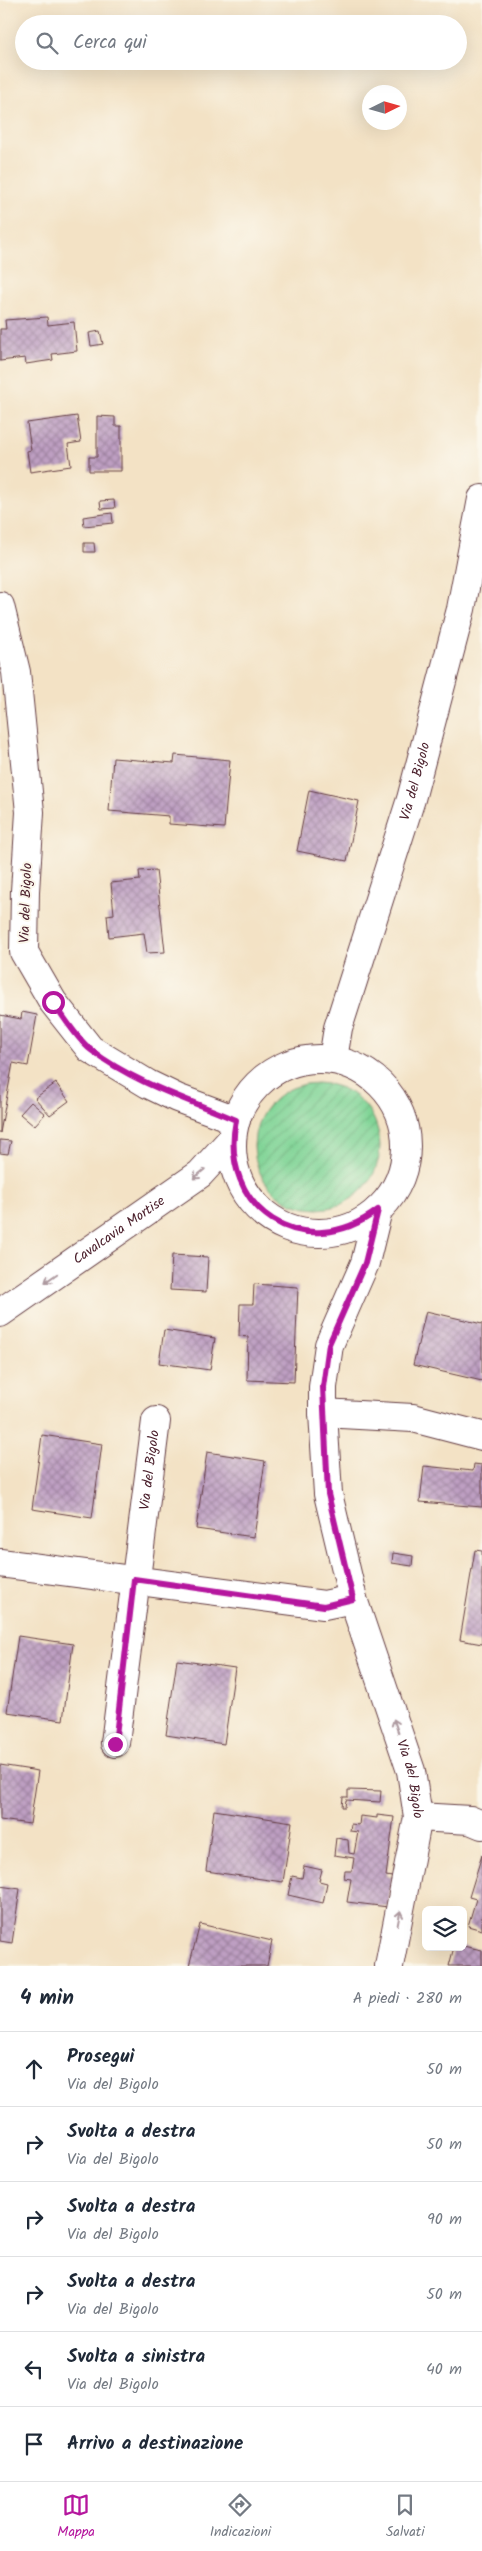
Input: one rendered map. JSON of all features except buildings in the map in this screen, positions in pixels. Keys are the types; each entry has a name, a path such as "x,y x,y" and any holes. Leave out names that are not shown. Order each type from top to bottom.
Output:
{"street":[{"name":"Via del Bigolo","path":"333,1059 338,1028 411,799 461,609 482,499"},
{"name":"Via del Bigolo","path":"0,606 16,672 30,812 25,891 24,952 53,1002 90,1049 148,1084 234,1129"},
{"name":"Via del Bigolo","path":"315,1058 333,1059 352,1064 369,1074 384,1087 395,1102 403,1121 406,1140 405,1159 400,1178 390,1196 378,1210 348,1228 314,1233 281,1224 266,1215 253,1203 244,1189 233,1157 234,1129 243,1103 253,1088 273,1072 298,1061 315,1058"},
{"name":"Cavalcavia Mortise","path":"0,1313 200,1174 234,1129"},
{"name":"Via del Bigolo","path":"378,1210 365,1263 329,1344 323,1387 323,1414 328,1494 353,1599 411,1771 418,1817 389,1966"},
{"path":"323,1414 414,1418 482,1436"},
{"name":"Via del Bigolo","path":"115,1744 134,1579 156,1421"},
{"path":"0,1563 134,1579 324,1606 353,1599"},
{"path":"418,1817 470,1820 482,1824"}],"green space":[{"path":"317,1083 341,1088 361,1102 375,1122 380,1146 375,1170 361,1190 341,1204 317,1209 293,1204 273,1190 259,1170 254,1146 259,1122 273,1102 293,1088"}],"route":[{"path":"53,1002 90,1049 148,1084 177,1098 206,1107 236,1120 232,1139 233,1157 237,1173 253,1203 266,1215 281,1224 297,1230 314,1233 348,1228 364,1221 378,1210 365,1263 329,1344 323,1387 328,1494 353,1599 324,1606 134,1579 115,1744"}]}
